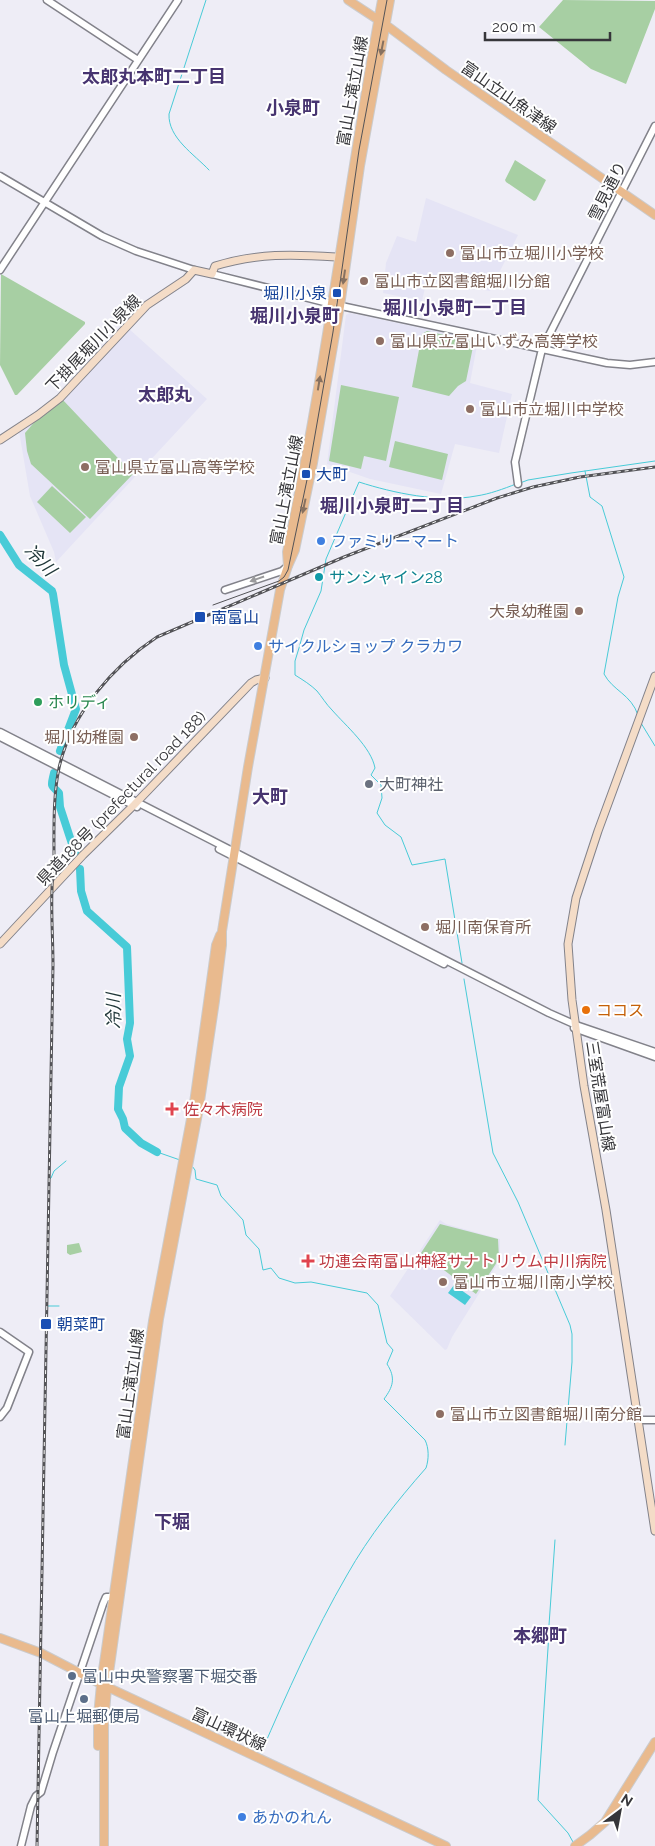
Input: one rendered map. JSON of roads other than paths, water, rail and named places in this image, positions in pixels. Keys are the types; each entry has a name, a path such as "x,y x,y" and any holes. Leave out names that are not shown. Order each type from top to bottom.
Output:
{"main road":[{"name":"富山立山魚津線","path":"348,0 655,215"},
{"name":"富山上滝立山線","path":"100,1846 98,1716 159,1319 199,1108 216,992 233,853 280,590 295,550 314,463 359,128 382,0"},
{"name":"富山上滝立山線","path":"343,255 390,0"},
{"path":"194,270 212,274 215,266 250,256 343,255"},
{"name":"下掛尾堀川小泉線","path":"0,440 60,398 147,305 186,279 194,270"},
{"name":"三室荒屋富山線","path":"655,676 598,831 576,898 568,944 572,1000 584,1086 606,1210 655,1531"},
{"name":"県道188号 (prefectural road 188)","path":"0,944 83,854 135,804 251,683 265,678"},
{"name":"富山環状線","path":"0,1638 41,1653 80,1674 446,1846"},
{"name":"富山上滝立山線","path":"104,1685 104,1846"},
{"path":"575,1846 590,1836 605,1822 655,1742"}],"street":[{"path":"47,0 138,60"},
{"path":"0,270 178,0"},
{"name":"雪見通り","path":"518,484 515,462 542,349 655,126"},
{"path":"0,176 102,236 136,251 194,270"},
{"path":"212,274 419,324 607,363 630,365 655,362"},
{"path":"225,590 282,571 288,566"},
{"path":"0,732 135,804"},
{"path":"0,737 576,1027 655,1057"},
{"path":"576,1027 655,1052"},
{"path":"0,1332 29,1352 7,1408 0,1417"},
{"path":"638,1420 655,1420"},
{"path":"21,1846 31,1806 36,1796 42,1792 53,1752 104,1601 106,1597 117,1598"}],"water":[{"path":"454,1285 471,1297 465,1305 448,1293"}],"waterway":[{"path":"206,0 169,114 170,123 177,138 209,170"},
{"path":"520,483 528,480 655,461"},
{"path":"585,471 590,497 602,506 624,577 618,597 604,674 612,685 627,697 638,715"},
{"path":"462,963 445,859 412,865 401,837 385,825 377,813 382,798 381,785 371,775 375,768 369,752 317,691 295,675 295,661 304,630 321,591 326,559 359,482 387,490 432,498 462,498 481,495 516,484"},
{"name":"冷川","path":"0,535 19,565 52,591 53,594 64,665 76,709 60,751"},
{"path":"641,723 655,746"},
{"name":"冷川","path":"54,773 52,785 59,793 60,807 75,853"},
{"name":"冷川","path":"80,869 81,891 87,911 127,947 130,1023 127,1039 130,1056 119,1087 118,1109 125,1128 141,1143 157,1152"},
{"path":"464,979 493,1153 518,1202 570,1325 572,1334 572,1362 565,1445"},
{"path":"157,1152 180,1160"},
{"path":"49,1179 54,1171 66,1161"},
{"path":"192,1166 195,1170 196,1179 217,1185 221,1196 243,1220 246,1235 259,1249 263,1270 271,1268 279,1278 295,1283 311,1282 367,1293 378,1305 387,1343 393,1350 387,1364 392,1374 392,1382 390,1390 384,1399 425,1440 428,1450 426,1468 374,1533 323,1618 261,1753"},
{"path":"48,1306 59,1306"},
{"path":"549,1625 555,1540"},
{"path":"549,1633 538,1800 568,1833 573,1842"}],"tram line":[{"path":"213,605 279,581 288,570 308,475 333,332 359,150 387,0"}],"railway":[{"path":"37,1846 53,965 52,885 54,813 59,768 73,729 96,693 110,677 125,662 157,637 344,557 497,498 533,487 580,477 655,467"}],"place":[{"name":"富山市立堀川小学校","path":"450,253"},
{"name":"富山市立図書館堀川分館","path":"364,281"},
{"name":"堀川小泉","path":"337,293"},
{"name":"富山県立富山いずみ高等学校","path":"380,341"},
{"name":"富山市立堀川中学校","path":"470,409"},
{"name":"富山県立富山高等学校","path":"85,467"},
{"name":"大町","path":"306,474"},
{"name":"ファミリーマート","path":"321,541"},
{"name":"サンシャイン28","path":"319,577"},
{"name":"大泉幼稚園","path":"579,611"},
{"name":"南富山","path":"200,617"},
{"name":"サイクルショップ クラカワ","path":"258,646"},
{"name":"ホリディ","path":"38,702"},
{"name":"堀川幼稚園","path":"134,737"},
{"name":"大町神社","path":"369,784"},
{"name":"堀川南保育所","path":"425,927"},
{"name":"ココス","path":"586,1010"},
{"name":"佐々木病院","path":"172,1109"},
{"name":"功連会南富山神経サナトリウム中川病院","path":"308,1261"},
{"name":"富山市立堀川南小学校","path":"443,1282"},
{"name":"朝菜町","path":"46,1324"},
{"name":"富山市立図書館堀川南分館","path":"440,1414"},
{"name":"富山中央警察署下堀交番","path":"72,1676"},
{"name":"富山上堀郵便局","path":"84,1699"},
{"name":"あかのれん","path":"242,1817"}],"district":[{"name":"太郎丸本町二丁目","path":"154,77"},
{"name":"小泉町","path":"293,108"},
{"name":"堀川小泉町一丁目","path":"455,308"},
{"name":"堀川小泉町","path":"295,316"},
{"name":"太郎丸","path":"165,395"},
{"name":"堀川小泉町二丁目","path":"392,506"},
{"name":"大町","path":"270,797"},
{"name":"下堀","path":"172,1522"},
{"name":"本郷町","path":"540,1636"}]}
